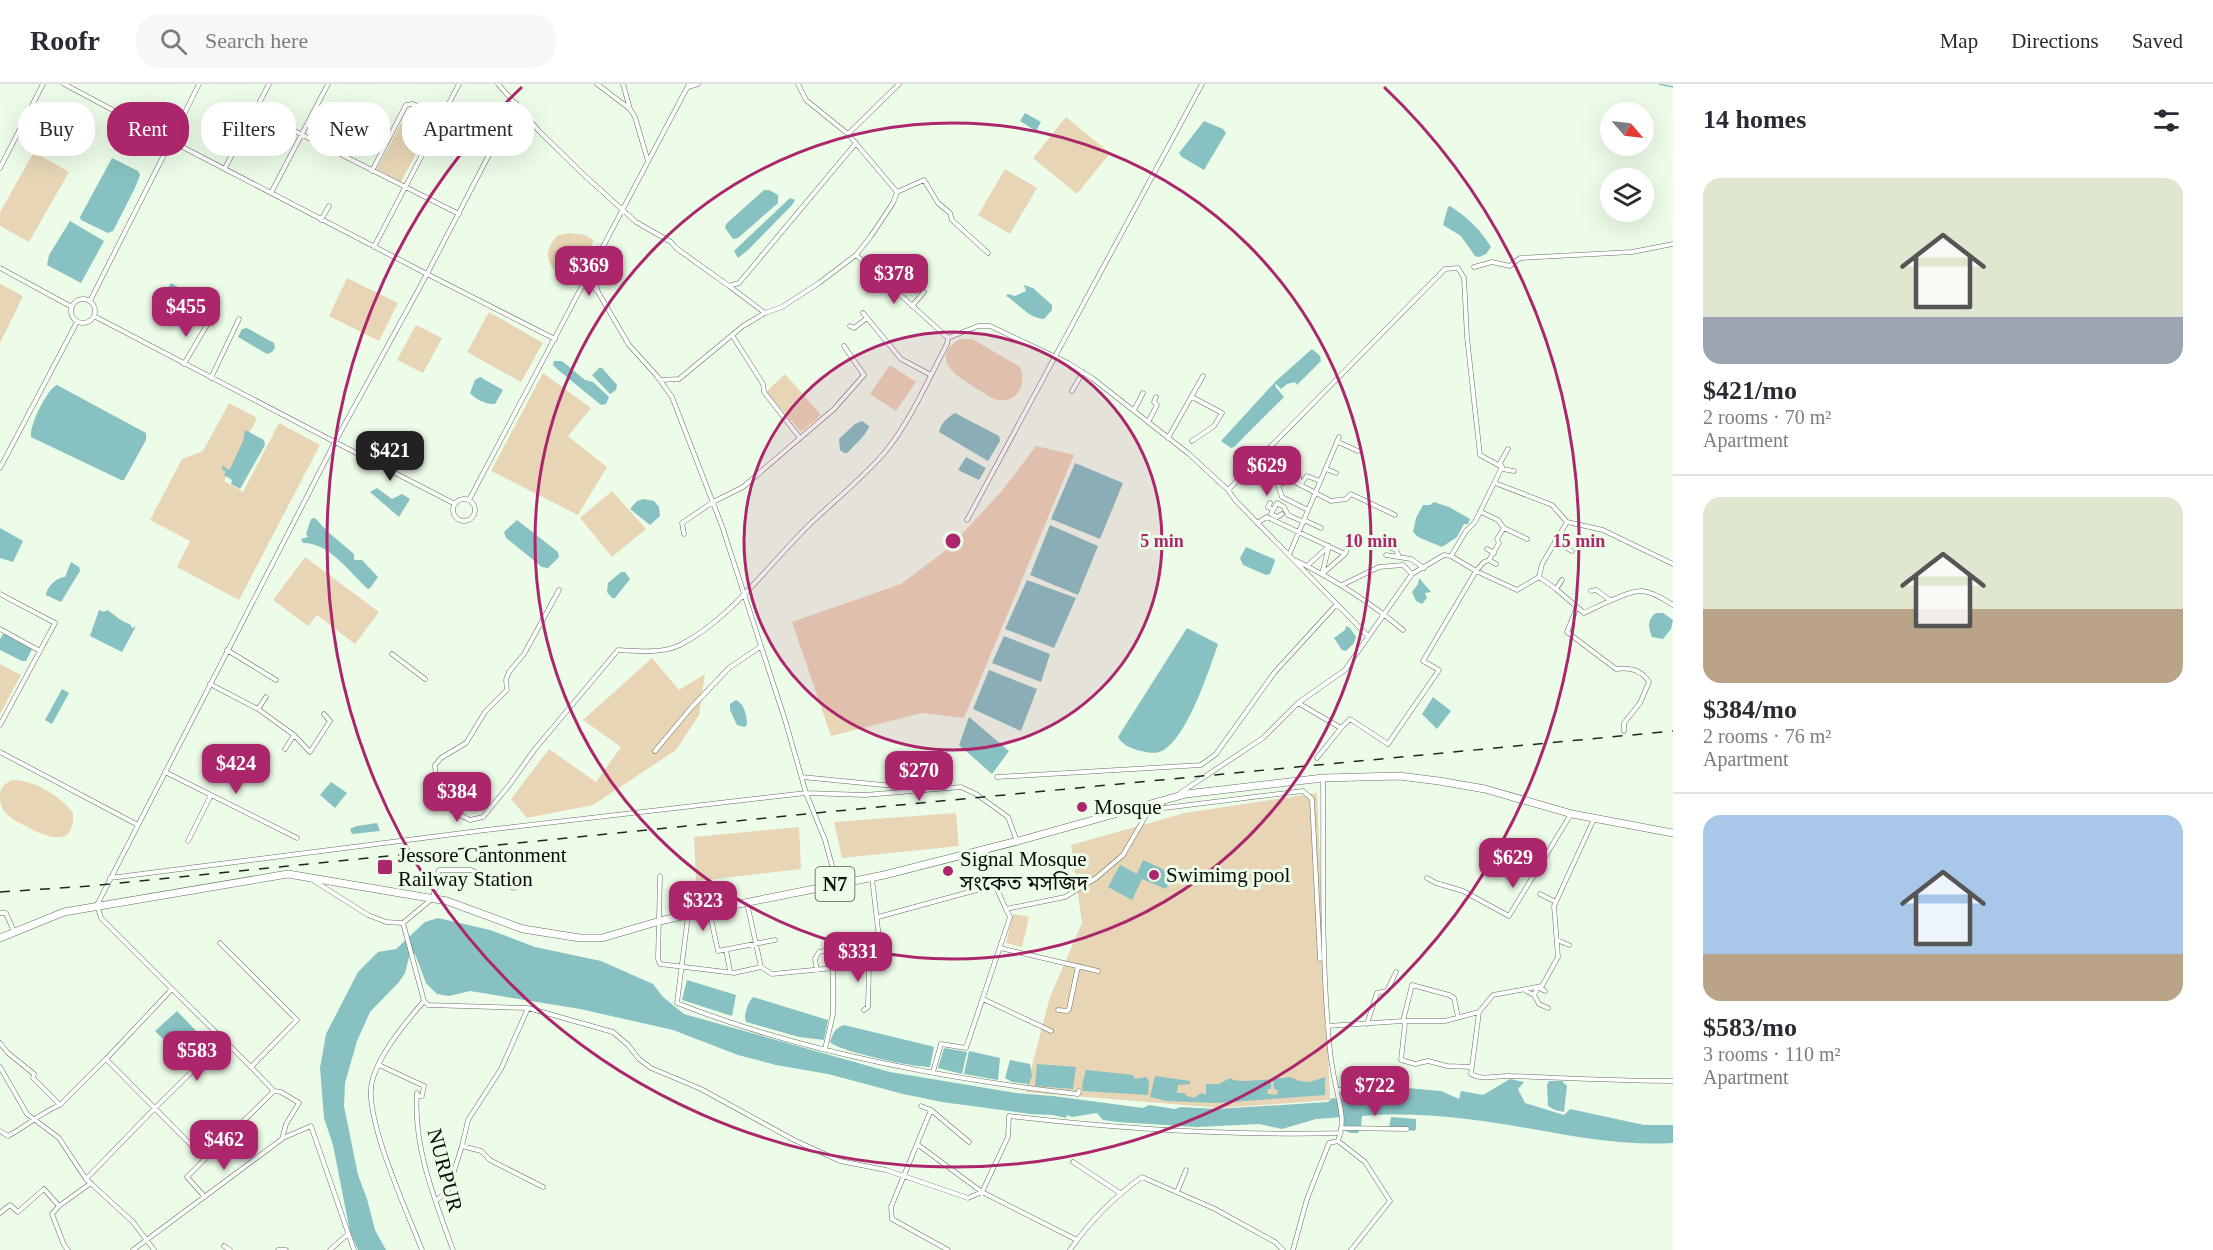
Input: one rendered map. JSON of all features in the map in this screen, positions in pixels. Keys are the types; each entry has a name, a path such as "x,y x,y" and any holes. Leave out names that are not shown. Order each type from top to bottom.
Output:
{"highway":[{"name":"N7","path":"0,938 64,912 280,874 305,876 447,901 523,929 580,938 602,938 659,921 872,877 1018,842 1174,797 1323,778 1407,776 1485,789 1572,814 1673,833"}],"street":[{"path":"0,168 43,84"},
{"path":"64,84 107,107"},
{"path":"189,104 199,84"},
{"path":"260,102 269,84"},
{"path":"271,193 328,84"},
{"path":"450,102 459,84"},
{"path":"498,84 515,102"},
{"path":"597,84 630,110 635,117 648,162"},
{"path":"623,84 630,110"},
{"path":"470,500 591,267 624,210 689,86 699,84"},
{"path":"798,84 806,100 848,134 897,192"},
{"path":"848,134 899,84"},
{"path":"967,520 1202,84"},
{"path":"372,171 402,113"},
{"path":"534,125 636,222 671,242 765,313"},
{"path":"296,132 459,214"},
{"path":"729,286 739,283 856,143"},
{"path":"189,150 555,339"},
{"path":"0,155 5,158"},
{"path":"90,301 163,156"},
{"path":"225,168 231,156"},
{"path":"375,247 421,156"},
{"path":"282,1139 286,1124 299,1103 281,1092 274,1091 101,918 98,905 335,442 489,156"},
{"path":"659,380 679,379 732,335 765,313 782,307 819,283 856,255 893,203 897,192 924,180 938,204 950,213 952,220 987,253"},
{"path":"321,220 329,206"},
{"path":"1474,267 1492,262 1510,266 1520,258 1632,252 1673,244"},
{"path":"856,255 948,338"},
{"path":"591,267 598,292"},
{"path":"0,268 72,307"},
{"path":"1228,490 1445,269 1458,268 1464,278 1467,337 1480,455 1502,468 1514,471"},
{"path":"582,286 592,286 598,292 629,345 672,397 713,502 744,593 806,793 825,840 837,884"},
{"path":"912,306 924,292"},
{"path":"80,299 90,301 95,308 94,316 87,323 77,322 72,315 72,307 80,299"},
{"path":"863,313 901,359 931,375"},
{"path":"94,316 455,504"},
{"path":"850,326 854,328 867,318"},
{"path":"211,378 239,319"},
{"path":"0,468 77,322"},
{"path":"184,364 207,325"},
{"path":"948,338 978,326 990,326 1083,372 1189,454 1228,490 1257,523 1368,636"},
{"path":"732,335 763,384 764,392 800,438"},
{"path":"559,590 524,654 509,672 506,680 507,690 485,712 466,743 435,765 437,793 452,811 470,820 483,817 535,749 618,650 650,652 679,646 724,617 810,524 886,451 906,422 948,338"},
{"path":"684,534 682,523 713,502 743,487 834,409 864,375 844,346"},
{"path":"1072,391 1083,372"},
{"path":"1168,438 1203,376"},
{"path":"1134,410 1143,393"},
{"path":"1148,422 1156,405 1154,402 1156,397"},
{"path":"1192,397 1222,413 1214,426 1192,441"},
{"path":"1288,555 1339,440 1358,451"},
{"path":"1451,556 1481,512 1502,468 1500,463 1508,449"},
{"path":"1326,469 1336,473"},
{"path":"1298,470 1300,485"},
{"path":"1300,485 1307,476 1320,481"},
{"path":"1282,514 1277,517 1271,514 1280,495 1278,485 1291,480 1331,501 1346,499 1351,494 1395,515"},
{"path":"1494,483 1552,505 1567,522 1603,530 1673,564"},
{"path":"1280,495 1308,510"},
{"path":"461,499 470,500 475,507 474,515 467,520 456,516 453,508 455,504 461,499"},
{"path":"1270,502 1268,507 1272,509"},
{"path":"1276,503 1284,507 1288,515 1321,528"},
{"path":"1481,512 1498,520 1504,528 1527,539"},
{"path":"1257,523 1268,517 1345,554"},
{"path":"1006,909 1065,897 1096,878 1123,855 1148,812 1263,738 1299,702 1345,670 1412,574 1444,555 1451,556 1476,571 1517,590 1539,577 1542,564 1567,522"},
{"path":"1490,560 1499,543 1497,539 1504,528"},
{"path":"1555,541 1572,551"},
{"path":"1306,566 1329,546"},
{"path":"1322,574 1329,546"},
{"path":"1386,546 1398,554"},
{"path":"1322,574 1345,554 1348,548"},
{"path":"1487,549 1494,553"},
{"path":"1386,555 1411,559 1424,568"},
{"path":"1293,560 1342,585 1403,630"},
{"path":"1317,758 1350,719 1388,744 1439,670 1423,661 1476,571 1484,561 1490,560 1496,564"},
{"path":"1342,585 1379,567 1402,562 1412,574"},
{"path":"1539,577 1584,614 1611,601 1641,591 1660,596 1673,604"},
{"path":"1556,589 1562,580"},
{"path":"1591,591 1596,590 1611,601"},
{"path":"0,594 55,623 0,725"},
{"path":"997,777 1201,765 1216,754 1274,673 1336,605"},
{"path":"1577,607 1567,632 1616,669 1629,667 1646,676 1649,682 1640,703 1624,723 1624,730"},
{"path":"0,629 39,651"},
{"path":"656,751 729,668 760,647"},
{"path":"227,650 276,680"},
{"path":"392,654 425,679"},
{"path":"210,684 258,709 294,735 310,752 330,721 324,714"},
{"path":"258,709 266,697"},
{"path":"1299,702 1341,728"},
{"path":"285,749 294,735"},
{"path":"0,752 138,825"},
{"path":"802,777 914,788 920,782 930,763"},
{"path":"165,772 297,838"},
{"path":"1323,778 1324,958 1328,1026 1336,1090 1342,1109 1338,1140"},
{"path":"110,878 806,793 865,795 961,787 976,794 1008,817 1018,842"},
{"path":"1156,809 1303,791 1312,799 1320,959"},
{"path":"188,840 211,795"},
{"path":"1427,878 1463,891 1509,916 1572,814"},
{"path":"1594,818 1554,906 1558,957 1542,986 1493,995 1479,1012 1471,1074 1478,1078 1508,1075 1609,1081 1673,1081"},
{"path":"305,876 368,915 386,922 403,923 433,898 440,870 471,870 514,888"},
{"path":"660,876 658,959 660,964 734,973 761,967 772,974 875,964 881,955 872,877"},
{"path":"878,917 994,885 1010,917 966,1048 941,1044 933,1072"},
{"path":"1540,894 1556,902"},
{"path":"747,902 761,967"},
{"path":"709,910 718,951 775,940"},
{"path":"0,913 6,913 14,932"},
{"path":"688,915 677,1003 761,1032 825,1049 933,1072 1053,1092 1078,1094 1079,1091"},
{"path":"403,923 424,1001 432,1006 449,1004 528,1008 613,1032 651,1068 701,1089 794,1140 840,1161 886,1170 968,1198 982,1192 1008,1137 1009,1116 1065,1123 1202,1133 1407,1129"},
{"path":"1557,940 1569,945"},
{"path":"220,943 297,1020 251,1067"},
{"path":"817,970 815,959 819,952 850,946"},
{"path":"1000,948 1098,971"},
{"path":"726,950 730,971"},
{"path":"864,1010 868,1007 869,965"},
{"path":"1058,1010 1067,1011 1069,1009 1078,966"},
{"path":"825,1049 833,1014 833,969"},
{"path":"1367,1024 1377,993 1388,991 1396,972"},
{"path":"1458,1017 1454,998 1449,994 1412,985 1403,1021 1405,1023 1401,1060 1415,1064 1428,1060 1447,1066 1472,1067"},
{"path":"1538,987 1545,991"},
{"path":"1534,995 1538,987"},
{"path":"0,1131 8,1136 37,1115 60,1105 172,989"},
{"path":"1524,990 1534,995 1539,1004 1548,1008"},
{"path":"982,999 1051,1031"},
{"path":"422,1250 374,1123 371,1083 400,1028 424,1001"},
{"path":"437,1200 448,1190 468,1120 501,1070 528,1008"},
{"path":"1328,1026 1445,1021 1479,1012"},
{"path":"86,1179 224,1040"},
{"path":"0,1043 8,1053 34,1074 33,1078 60,1105"},
{"path":"106,1059 205,1159"},
{"name":"NURPUR","path":"379,1065 424,1086 422,1096 417,1094 415,1115 419,1144 453,1250"},
{"path":"0,1067 27,1114 59,1138 86,1179 133,1222 154,1250"},
{"path":"1336,1090 1367,1090"},
{"path":"206,1197 186,1177 274,1091"},
{"path":"921,1106 931,1110 969,1142"},
{"path":"931,1110 891,1207 892,1219 948,1250"},
{"path":"133,1250 282,1139 310,1126 354,1250"},
{"path":"1293,1250 1307,1199 1329,1143 1338,1140"},
{"path":"1338,1140 1365,1162 1390,1201 1351,1250"},
{"path":"917,1144 982,1192 1077,1240"},
{"path":"462,1146 481,1151 490,1160 543,1187"},
{"path":"1072,1162 1120,1193"},
{"path":"1177,1192 1186,1170"},
{"path":"1070,1250 1084,1230 1120,1193 1142,1177 1215,1209 1275,1242 1283,1250"},
{"path":"68,1250 57,1230 52,1214 59,1206 91,1183"},
{"path":"0,1213 10,1205 18,1212 44,1189 59,1206"},
{"path":"330,1250 348,1234"},
{"path":"224,1246 230,1250"},
{"path":"278,1250 286,1250"}],"shaded area":[{"path":"1066,117 1110,153 1077,194 1033,158"},
{"path":"402,122 402,156 415,156 401,182 377,169 384,156 390,156 390,145"},
{"path":"32,156 41,156 69,172 29,242 0,226 0,212"},
{"path":"1005,169 1037,188 1010,234 978,215"},
{"path":"570,233 585,235 594,240 572,284 553,269 548,257 552,243 558,235"},
{"path":"347,278 398,303 379,341 329,316"},
{"path":"0,284 23,296 0,343"},
{"path":"489,312 543,343 521,382 467,352"},
{"path":"416,325 442,338 423,373 397,360"},
{"path":"960,339 972,339 1020,367 1022,385 1017,394 1007,400 995,399 956,374 946,361 946,354 950,346"},
{"path":"890,365 916,382 896,411 870,394"},
{"path":"543,373 591,408 568,436 607,467 578,515 491,471"},
{"path":"785,374 821,415 801,432 766,392"},
{"path":"229,403 257,418 224,481 243,492 279,423 320,445 239,600 177,567 190,541 150,520 182,459 203,451"},
{"path":"1036,446 1074,455 964,718 922,713 831,736 792,622 901,584 949,548 1001,492"},
{"path":"612,491 646,529 612,557 580,518"},
{"path":"305,557 379,612 355,644 317,615 308,626 273,600"},
{"path":"652,658 679,690 705,674 699,715 676,750 593,805 527,818 511,799 549,749 596,782 621,747 583,720"},
{"path":"0,664 21,675 0,714"},
{"path":"12,780 29,782 62,801 73,813 73,824 70,831 60,837 46,835 6,814 1,804 0,794 6,783"},
{"path":"1317,793 1330,1100 1221,1108 1025,1092 1050,997 1082,923 1071,845 1185,813"},
{"path":"956,813 959,846 842,858 834,822"},
{"path":"799,827 801,869 696,881 694,837"},
{"path":"1013,914 1029,917 1022,947 1006,943"}],"water":[{"path":"1025,113 1041,122 1036,131 1020,121"},
{"path":"1204,121 1223,129 1226,133 1204,170 1179,153"},
{"path":"112,158 138,171 140,175 113,231 108,233 81,220 80,217"},
{"path":"764,190 778,195 778,203 738,238 733,239 725,228 726,224"},
{"path":"790,198 795,200 792,205 738,258 734,251"},
{"path":"1450,206 1468,219 1491,247 1486,254 1475,256 1461,236 1443,225"},
{"path":"70,221 104,241 81,283 47,265 49,255"},
{"path":"171,283 197,298 183,327 166,320 153,310"},
{"path":"1024,285 1033,288 1052,305 1052,310 1044,319 1028,313 1006,296 1008,294 1015,296 1026,291"},
{"path":"247,328 274,343 275,348 272,352 267,354 238,337 242,329"},
{"path":"1312,349 1320,356 1321,361 1297,385 1295,382 1287,384 1281,389 1276,384 1275,386 1284,397 1234,447 1231,448 1221,441 1276,381"},
{"path":"554,361 562,361 585,380 593,382 609,397 606,404 601,405 557,369 553,365"},
{"path":"602,368 617,385 616,390 610,394 592,375"},
{"path":"480,377 503,390 495,404 481,401 470,393 475,380"},
{"path":"57,385 146,433 146,440 124,480 31,437 40,408 48,393"},
{"path":"955,413 999,436 1000,441 988,461 939,432 945,421"},
{"path":"862,421 869,426 868,429 847,453 844,453 840,450 839,439 855,424"},
{"path":"245,430 264,440 265,445 240,489 231,484 232,480 224,475 226,471 222,470 223,465 228,470 230,469 243,441"},
{"path":"966,457 986,468 979,480 958,470"},
{"path":"1075,463 1123,483 1100,539 1051,519"},
{"path":"377,488 392,499 402,494 410,499 399,517 370,492"},
{"path":"644,499 654,501 659,507 660,516 650,525 630,509 637,501"},
{"path":"1434,502 1449,507 1470,519 1468,524 1464,524 1457,537 1442,547 1418,537 1413,532 1416,518 1423,505 1430,505"},
{"path":"315,518 354,554 354,560 362,560 378,577 370,588 368,589 330,553 313,544 303,543 301,539 308,537 306,534 311,519"},
{"path":"517,520 558,552 559,557 548,568 542,567 506,538 504,532"},
{"path":"1050,525 1098,546 1078,595 1030,575"},
{"path":"0,528 23,541 13,562 0,558"},
{"path":"1246,547 1274,559 1270,574 1266,575 1243,565 1240,558"},
{"path":"71,562 79,567 80,571 61,602 46,595 53,583 65,577"},
{"path":"621,572 625,572 630,579 615,598 612,598 607,592 608,583"},
{"path":"1419,578 1431,592 1425,593 1427,598 1422,604 1416,601 1412,592"},
{"path":"1027,580 1076,598 1054,648 1005,629"},
{"path":"99,610 104,612 107,610 130,624 132,628 136,626 122,652 90,636"},
{"path":"1656,613 1663,613 1673,620 1671,629 1663,639 1652,637 1650,630 1650,621"},
{"path":"1346,626 1356,637 1354,643 1346,651 1342,650 1334,638 1345,630"},
{"path":"1187,628 1218,644 1203,687 1187,721 1169,746 1159,752 1147,752 1128,746 1118,737"},
{"path":"4,633 32,649 26,661 0,650 0,639"},
{"path":"1004,636 1050,654 1041,682 992,663"},
{"path":"989,670 1037,689 1021,731 973,709"},
{"path":"62,689 69,693 52,724 45,720"},
{"path":"1433,697 1451,711 1437,729 1422,714"},
{"path":"736,700 744,710 747,724 745,727 737,725 730,710 730,704"},
{"path":"969,717 1009,751 992,774 959,745"},
{"path":"331,782 347,793 335,808 320,795"},
{"path":"377,823 380,831 352,834 350,829 357,826"},
{"path":"1143,860 1173,874 1166,889 1142,879 1132,900 1108,887 1120,865 1137,874"},
{"path":"438,918 490,930 535,947 601,961 653,984 663,997 684,1014 890,1072 1016,1093 1143,1108 1149,1105 1175,1109 1181,1107 1216,1109 1328,1102 1332,1098 1353,1097 1395,1102 1396,1087 1441,1091 1459,1099 1461,1091 1483,1095 1510,1079 1524,1082 1518,1089 1525,1103 1564,1115 1570,1109 1644,1125 1673,1125 1673,1143 1602,1140 1490,1122 1426,1115 1362,1116 1358,1133 1350,1133 1343,1129 1343,1117 1316,1119 1282,1129 1259,1124 1197,1127 1103,1120 1097,1113 1072,1117 1067,1115 1066,1118 942,1102 828,1074 776,1065 738,1055 673,1030 580,1009 470,991 449,996 437,994 426,983 415,954 410,953 405,973 399,982 370,1012 357,1041 345,1083 344,1106 358,1175 375,1230 386,1250 358,1250 350,1232 333,1145 324,1118 320,1068 326,1034 358,972 378,952 396,949 425,922"},
{"path":"687,980 736,995 732,1016 682,1000"},
{"path":"753,997 828,1020 824,1040 799,1037 746,1022 746,1009"},
{"path":"177,1011 203,1038 184,1060 155,1031"},
{"path":"844,1025 934,1047 930,1067 878,1058 836,1046 830,1042 832,1036 836,1029"},
{"path":"944,1048 967,1052 962,1074 938,1068"},
{"path":"969,1051 1000,1058 998,1080 964,1074"},
{"path":"1010,1060 1030,1064 1032,1076 1029,1084 1012,1082 1005,1078"},
{"path":"1037,1064 1076,1067 1073,1089 1035,1086"},
{"path":"1086,1070 1133,1075 1135,1079 1146,1077 1149,1081 1148,1095 1083,1091 1082,1085"},
{"path":"1155,1076 1190,1081 1190,1084 1178,1085 1177,1093 1184,1093 1194,1098 1201,1093 1206,1095 1206,1084 1219,1084 1230,1078 1243,1081 1271,1080 1271,1089 1268,1089 1267,1094 1277,1095 1278,1090 1274,1089 1273,1079 1290,1077 1310,1082 1325,1077 1325,1095 1217,1103 1166,1101 1150,1097"},
{"path":"1549,1081 1562,1081 1567,1086 1564,1112 1548,1106 1547,1085"},
{"path":"1367,1084 1392,1086 1392,1096 1387,1098 1365,1096 1363,1090"},
{"path":"1391,1117 1416,1119 1416,1129 1414,1131 1389,1127"}],"waterway":[{"path":"1659,84 1673,87"}],"railway":[{"path":"0,892 90,886 816,813 1673,731"}],"place":[{"name":"Mosque","path":"1082,807"},
{"name":"Jessore Cantonment Railway Station","path":"385,867"},
{"name":"Signal Mosque সংকেত মসজিদ","path":"948,871"},
{"name":"Swimimg pool","path":"1154,875"}]}
